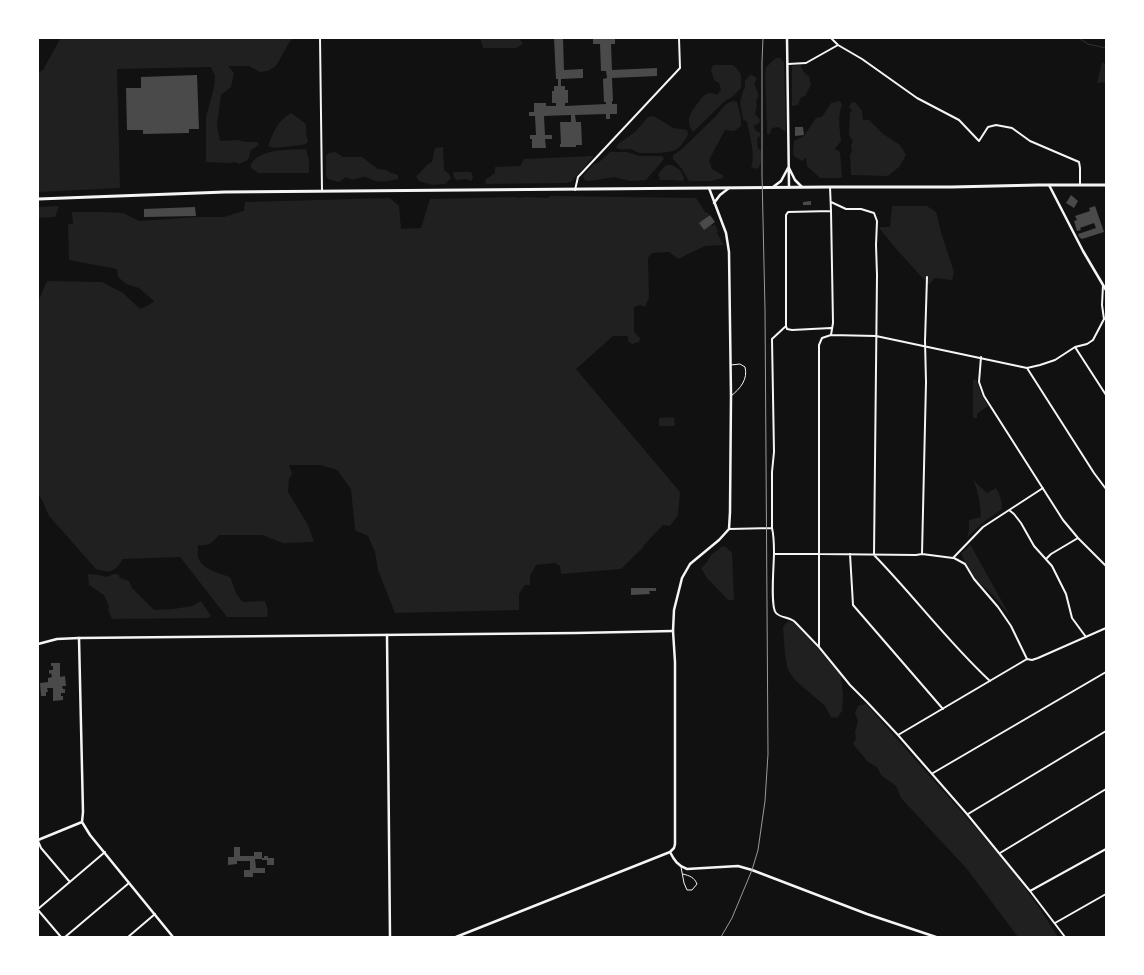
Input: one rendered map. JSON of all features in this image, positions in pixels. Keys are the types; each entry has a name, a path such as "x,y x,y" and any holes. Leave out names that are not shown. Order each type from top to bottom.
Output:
{"highway":[{"path":"38,199 199,193 830,187 952,188 1106,185"}],"street":[{"path":"320,38 322,192"},
{"path":"575,190 578,177 680,68 679,38"},
{"path":"787,38 789,188"},
{"path":"831,38 838,45 862,59 917,98 959,120 979,141 988,128 996,125 1012,128 1030,141 1079,162 1080,185"},
{"path":"788,64 806,63 838,45"},
{"path":"788,166 793,177 803,188"},
{"path":"771,188 783,177 788,166"},
{"path":"1049,185 1106,290"},
{"path":"830,187 833,323 831,335"},
{"path":"456,937 670,852 674,848 674,610 682,578 690,564 719,540 728,529 730,512 731,396 729,252 726,233 709,188"},
{"path":"714,203 720,195 730,188"},
{"path":"831,202 846,209 861,209 874,213 877,221 874,555 932,620 990,681"},
{"path":"831,211 788,212 786,215 787,329 831,328"},
{"path":"922,554 927,277"},
{"path":"820,647 819,345 822,338 831,335 876,336 1028,368 1055,360 1075,347 1087,344 1093,340 1105,318 1102,305 1103,284"},
{"path":"786,326 772,339 774,452 772,472 772,528 774,537 774,610 777,614 795,622 820,647 850,685 932,773 1000,853 1065,937"},
{"path":"1075,347 1106,395"},
{"path":"981,357 978,382 984,396 1063,520 1078,538 1106,566"},
{"path":"1028,368 1094,473 1106,488"},
{"path":"953,558 983,527 1043,488"},
{"path":"1008,510 1014,514 1034,546 1052,566 1066,594 1072,618 1086,637"},
{"path":"728,529 772,528"},
{"path":"1046,559 1051,554 1078,538"},
{"path":"774,554 922,554 953,558 965,564 974,579 998,607 1011,626 1027,659"},
{"path":"850,554 853,605 944,709"},
{"path":"898,735 1027,659 1032,660 1038,658 1106,628"},
{"path":"38,644 57,639 79,638 673,630"},
{"path":"387,635 390,937"},
{"path":"79,638 84,812 82,822 90,835 173,937"},
{"path":"932,773 1106,672"},
{"path":"967,814 1106,731"},
{"path":"1000,853 1106,789"},
{"path":"70,882 41,848 38,840 82,822"},
{"path":"1030,891 1106,849"},
{"path":"61,937 38,909 105,852"},
{"path":"670,852 674,861 681,867 687,869 738,866 867,914 936,937"},
{"path":"65,937 129,883"},
{"path":"1054,923 1106,894"},
{"path":"128,937 155,914"}],"lane":[{"path":"730,366 740,364 745,367 746,372 746,378 738,390 731,396"},
{"path":"681,867 687,890 692,890 697,884 696,880 693,877 683,874"}],"shaded area":[{"path":"59,38 294,38 290,41 276,66 268,71 260,72 249,66 228,66 234,73 231,87 221,95 217,125 220,141 237,140 257,142 259,145 251,150 248,160 239,164 235,162 206,162 206,117 214,88 215,76 211,67 117,69 120,188 38,192 38,73 43,70 60,39"},
{"path":"480,38 519,38 523,44 516,48 483,48"},
{"path":"776,58 780,58 784,62 786,132 778,127 772,128 770,134 767,134 765,73 766,67"},
{"path":"1102,62 1106,64 1106,82 1097,83"},
{"path":"713,65 733,65 741,75 741,88 732,97 725,101 693,132 689,121 693,110 700,99 709,93 717,95 721,90 719,83 714,80 711,70"},
{"path":"800,65 805,74 809,76 811,85 805,96 801,97 798,105 792,106 792,66"},
{"path":"750,75 757,79 754,84 758,93 755,114 760,120 759,123 754,126 755,130 760,133 760,136 757,139 758,148 761,151 761,162 758,169 751,167 753,157 752,144 747,122 743,119 740,103 745,88 745,81"},
{"path":"733,101 737,102 741,118 741,126 734,131 725,130 709,160 712,169 723,175 723,178 710,181 689,181 682,169 673,159 673,155 681,150 716,116 726,104"},
{"path":"840,101 842,105 839,118 841,141 835,149 840,152 842,177 820,178 807,166 806,157 802,161 794,156 794,141 804,136 816,118 822,117 831,103"},
{"path":"855,102 862,111 863,120 869,120 883,134 900,145 906,155 899,167 888,176 851,175 850,155 853,141 849,135 850,113 852,110 849,107 851,103"},
{"path":"291,113 306,124 308,142 303,145 273,148 268,146 279,124"},
{"path":"654,116 673,128 687,130 687,137 678,149 658,153 640,153 630,149 622,150 616,148 618,144 635,132 648,117"},
{"path":"443,147 444,170 451,178 445,184 432,185 419,181 416,176 432,162 435,148"},
{"path":"306,149 309,160 309,173 258,173 250,167 253,161 266,153 283,150"},
{"path":"335,152 343,157 362,157 378,169 386,170 398,175 398,179 390,181 376,181 366,177 353,179 346,177 339,182 328,179 326,176 326,156 329,153"},
{"path":"610,152 627,152 639,156 662,156 664,159 646,180 630,181 614,177 589,181 585,180 583,176 594,164 598,163"},
{"path":"594,156 571,182 486,184 485,180 495,173 495,167 520,166 524,159"},
{"path":"666,165 672,165 680,170 684,178 683,181 660,180 658,174"},
{"path":"453,172 471,172 473,177 471,181 466,179 457,180 454,178"},
{"path":"550,196 696,198 705,212 708,213 709,215 707,216 712,226 715,224 717,233 724,245 705,246 678,259 669,252 652,253 648,258 649,298 645,307 640,305 634,307 634,332 640,338 639,342 634,343 633,345 628,341 628,336 613,336 576,369 680,492 678,515 670,526 663,525 642,549 621,569 561,574 560,566 555,563 536,565 530,576 530,585 525,585 519,594 519,610 395,613 378,570 375,552 368,536 355,530 351,489 337,470 321,465 289,465 292,474 289,479 288,492 308,525 314,542 283,543 262,535 219,535 210,544 198,545 198,556 204,566 212,571 230,577 236,593 243,602 265,601 268,610 267,617 227,617 180,557 123,559 112,571 96,569 49,516 38,494 38,302 47,281 102,282 123,293 140,309 154,301 139,288 126,284 118,277 117,269 69,260 68,224 73,224 72,212 123,213 139,221 197,217 224,217 244,211 245,202 390,198 399,206 401,229 421,228 430,199 516,197 548,198"},
{"path":"59,206 55,217 38,218 38,207"},
{"path":"892,206 927,206 936,212 954,272 952,280 935,278 929,285 879,228 890,227"},
{"path":"976,379 982,396 988,406 977,414 977,418 973,418 973,380"},
{"path":"674,417 675,426 659,426 659,418"},
{"path":"973,480 987,493 996,488 1002,503 1002,509 981,524 967,538 969,520 981,517 980,503"},
{"path":"970,544 1010,616 991,593 976,580 965,562 961,553 968,548"},
{"path":"723,546 732,553 734,600 728,600 707,578 701,568 711,555"},
{"path":"88,574 107,577 118,574 120,578 129,581 132,588 154,610 192,606 201,601 211,616 208,618 112,619 108,610 109,606 104,595 89,585"},
{"path":"788,621 794,623 841,676 843,696 842,711 837,718 831,717 825,706 795,680 788,670 785,655 783,627"},
{"path":"866,704 1013,872 1038,906 1058,937 1018,937 967,869 901,798 896,786 881,775 877,767 868,762 853,744 856,739 855,732 858,721 855,713 858,706"}],"building":[{"path":"554,38 563,38 564,70 583,69 583,78 561,79 561,86 565,86 565,90 568,90 568,103 565,103 565,106 606,104 606,102 604,102 603,79 607,78 606,71 601,71 600,44 593,44 593,38 615,38 615,44 611,44 612,70 657,68 657,76 612,78 612,104 617,104 617,114 610,114 610,119 606,119 606,114 575,115 576,122 581,122 582,145 576,145 576,147 560,147 560,122 571,122 571,115 544,116 545,135 552,135 552,139 545,139 546,148 532,148 532,139 530,139 530,135 536,135 535,116 529,116 529,112 534,112 534,103 546,103 546,106 556,106 556,103 552,103 552,91 554,91 554,86 558,86 558,79 556,79"},
{"path":"197,75 199,129 189,129 189,133 143,134 143,130 127,130 126,88 141,88 141,77"},
{"path":"795,127 803,127 804,135 795,136"},
{"path":"1071,195 1078,201 1074,208 1066,203"},
{"path":"811,201 811,205 803,205 803,202"},
{"path":"1095,206 1104,232 1082,239 1078,234 1096,228 1094,223 1080,228 1081,230 1077,231 1074,221 1077,220 1075,216 1090,211 1089,208"},
{"path":"195,207 196,216 144,217 144,209"},
{"path":"710,215 715,222 704,230 699,223"},
{"path":"631,588 656,588 656,591 649,591 650,594 631,595"},
{"path":"51,663 60,663 60,677 65,676 66,686 62,686 63,689 65,689 65,693 61,693 63,700 53,701 53,688 47,688 48,692 46,692 46,696 41,696 40,683 48,682 48,678 52,677 51,673 49,674 49,670 53,670"},
{"path":"234,847 240,847 240,856 254,856 254,852 262,852 262,859 255,859 256,868 265,868 265,873 253,873 253,877 244,877 244,870 250,870 250,861 237,861 237,864 228,865 228,857 234,857"},
{"path":"264,856 274,858 274,865 267,865 267,860 262,860"}],"waterway":[{"path":"1079,38 1088,44 1106,48"}],"railway":[{"path":"721,937 732,918 752,870 758,850 765,801 768,754 765,309 762,175 763,38"}]}
